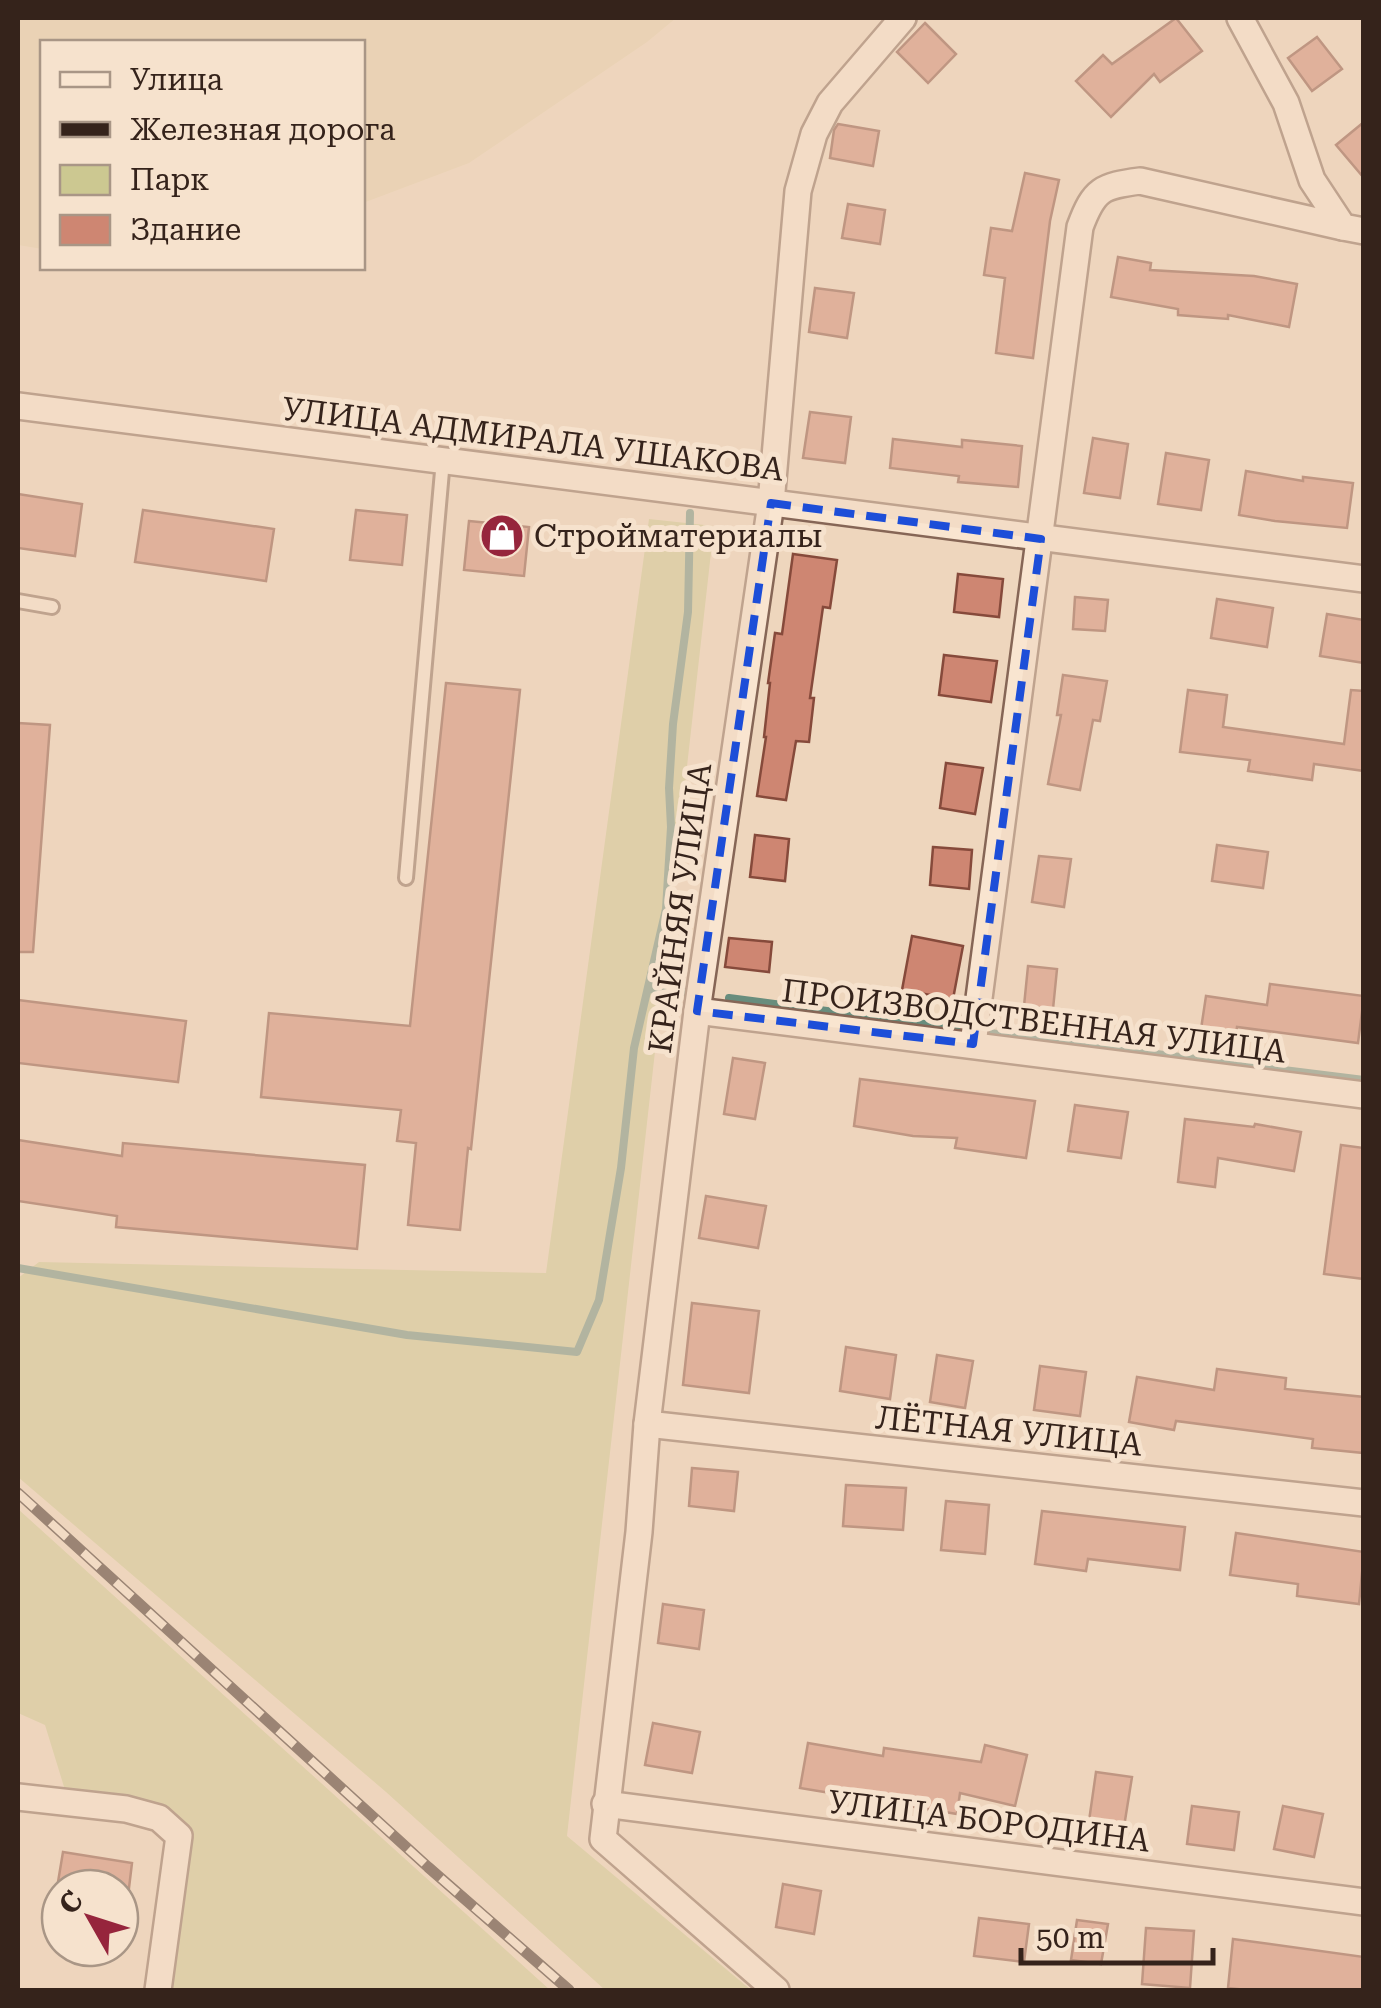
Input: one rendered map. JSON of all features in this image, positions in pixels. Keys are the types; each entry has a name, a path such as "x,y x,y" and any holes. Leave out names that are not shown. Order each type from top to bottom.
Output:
{"street":[{"name":"КРАЙНЯЯ УЛИЦА","path":"776,1990 603,1839 639,1532 647,1424 697,1012 771,503 798,191 814,134 830,103 903,18"},
{"path":"1240,18 1286,104 1312,180 1353,229"},
{"path":"973,1044 1080,227 1088,203 1108,186 1140,180 1353,229"},
{"name":"УЛИЦА АДМИРАЛА УШАКОВА","path":"18,406 1364,578"},
{"name":"ПРОИЗВОДСТВЕННАЯ УЛИЦА","path":"697,1012 1364,1095"},
{"name":"ЛЁТНАЯ УЛИЦА","path":"647,1424 1364,1502"},
{"path":"18,1797 126,1809 159,1818 179,1836 158,1990"},
{"name":"УЛИЦА БОРОДИНА","path":"606,1804 1364,1902"}],"lane":[{"path":"406,878 443,460"},
{"path":"18,601 52,607"}],"highlighted area":[{"path":"771,503 1041,539 973,1044 697,1011"}],"shaded area":[{"path":"18,18 676,18 647,42 469,163 365,202 365,40 40,40 40,249 18,245"}],"green space":[{"path":"649,519 714,526 567,1836 751,1990 605,1990 386,1792 18,1477 18,1278 39,1262 546,1273"},
{"path":"18,1509 550,1990 169,1990 192,1831 168,1808 65,1790 45,1725 18,1713"}],"building":[{"path":"1176,18 1202,51 1160,82 1154,74 1111,117 1076,81 1103,55 1112,64"},
{"path":"925,23 956,54 928,83 897,52"},
{"path":"1317,37 1342,69 1312,91 1288,58"},
{"path":"1364,122 1364,178 1336,145"},
{"path":"838,124 879,131 873,166 830,158"},
{"path":"1025,173 1059,180 1033,358 996,353 1005,278 984,275 991,228 1012,231"},
{"path":"848,204 885,210 880,244 842,238"},
{"path":"1118,257 1151,263 1150,270 1254,276 1297,284 1289,327 1228,315 1228,319 1178,315 1178,309 1111,297"},
{"path":"815,288 854,293 847,338 809,332"},
{"path":"810,412 851,417 845,463 803,458"},
{"path":"1093,438 1128,444 1120,498 1084,493"},
{"path":"893,439 962,447 962,440 1022,446 1018,487 958,482 959,476 890,468"},
{"path":"1166,453 1209,460 1201,510 1158,504"},
{"path":"1246,471 1303,481 1303,477 1353,483 1347,528 1239,515"},
{"path":"18,494 82,504 75,556 18,548"},
{"path":"143,510 274,529 266,581 135,562"},
{"path":"356,510 407,515 402,565 350,560"},
{"path":"469,521 529,527 524,576 464,570"},
{"path":"793,554 837,560 830,608 823,607 810,698 814,698 809,742 796,741 786,800 757,796 775,633 782,634"},
{"path":"958,574 1003,579 999,617 954,612"},
{"path":"1075,597 1108,600 1105,631 1073,629"},
{"path":"1217,599 1273,608 1267,647 1211,638"},
{"path":"1327,614 1364,620 1364,663 1320,656"},
{"path":"944,655 997,661 991,702 939,695"},
{"path":"1063,675 1107,681 1100,721 1093,720 1080,790 1048,784 1061,715 1057,715"},
{"path":"446,683 520,690 460,1230 408,1225 416,1143 397,1141 401,1110 261,1097 269,1013 410,1026"},
{"path":"1188,690 1227,695 1223,727 1344,744 1351,690 1364,691 1364,771 1314,764 1312,780 1248,771 1250,760 1180,752"},
{"path":"18,723 50,725 33,952 18,952"},
{"path":"946,763 983,768 975,814 940,808"},
{"path":"755,835 789,839 785,881 750,877"},
{"path":"1217,845 1268,852 1263,888 1212,881"},
{"path":"933,847 972,850 969,889 930,885"},
{"path":"1039,856 1071,859 1064,907 1032,902"},
{"path":"912,936 963,946 953,999 902,990"},
{"path":"729,938 772,942 769,972 725,967"},
{"path":"1028,966 1057,969 1053,1009 1024,1006"},
{"path":"1270,984 1364,996 1358,1043 1237,1027 1236,1034 1201,1029 1206,996 1267,1005"},
{"path":"18,1000 186,1021 178,1082 18,1063"},
{"path":"733,1058 765,1063 755,1119 724,1114"},
{"path":"860,1079 1035,1101 1026,1158 955,1148 957,1138 913,1136 854,1126"},
{"path":"1075,1105 1128,1112 1121,1158 1068,1151"},
{"path":"1185,1119 1301,1132 1294,1171 1218,1158 1215,1187 1178,1182"},
{"path":"18,1140 122,1156 123,1143 365,1165 357,1249 116,1227 117,1216 18,1201"},
{"path":"1341,1145 1364,1148 1364,1279 1324,1274"},
{"path":"706,1196 766,1206 758,1248 699,1238"},
{"path":"692,1303 759,1311 749,1393 683,1385"},
{"path":"846,1347 896,1355 890,1399 840,1391"},
{"path":"937,1355 973,1361 965,1408 930,1402"},
{"path":"1040,1366 1086,1372 1080,1416 1034,1410"},
{"path":"1217,1369 1286,1378 1285,1389 1364,1397 1364,1453 1312,1448 1313,1439 1176,1421 1174,1430 1129,1422 1137,1377 1214,1390"},
{"path":"692,1468 738,1472 734,1511 689,1506"},
{"path":"846,1485 906,1488 903,1530 843,1526"},
{"path":"946,1501 989,1505 985,1554 941,1550"},
{"path":"1042,1511 1185,1527 1180,1570 1088,1559 1086,1571 1035,1564"},
{"path":"1236,1533 1364,1552 1359,1604 1297,1596 1298,1584 1230,1575"},
{"path":"663,1604 704,1610 699,1649 658,1643"},
{"path":"653,1723 700,1732 692,1773 645,1765"},
{"path":"808,1743 883,1756 884,1748 981,1762 985,1745 1027,1755 1015,1806 960,1793 957,1814 800,1788"},
{"path":"1096,1772 1132,1777 1123,1833 1088,1828"},
{"path":"1192,1806 1239,1812 1234,1850 1187,1844"},
{"path":"1283,1806 1323,1814 1314,1857 1274,1849"},
{"path":"63,1852 132,1863 131,1868 60,1868"},
{"path":"783,1884 821,1891 814,1934 776,1927"},
{"path":"979,1918 1029,1924 1024,1962 974,1956"},
{"path":"1077,1920 1108,1924 1101,1964 1071,1960"},
{"path":"1146,1928 1194,1931 1190,1988 1142,1984"},
{"path":"1233,1939 1364,1957 1364,1990 1228,1988"}],"waterway":[{"path":"18,1268 407,1335 577,1352 599,1300 621,1168 634,1048 666,909 669,788 688,612 690,513"},
{"path":"648,989 685,992"},
{"path":"729,998 962,1029"},
{"path":"990,1033 1364,1080"}],"railway":[{"path":"18,1493 428,1867 569,1990"}],"place":[{"name":"Стройматериалы","path":"502,536"}]}
